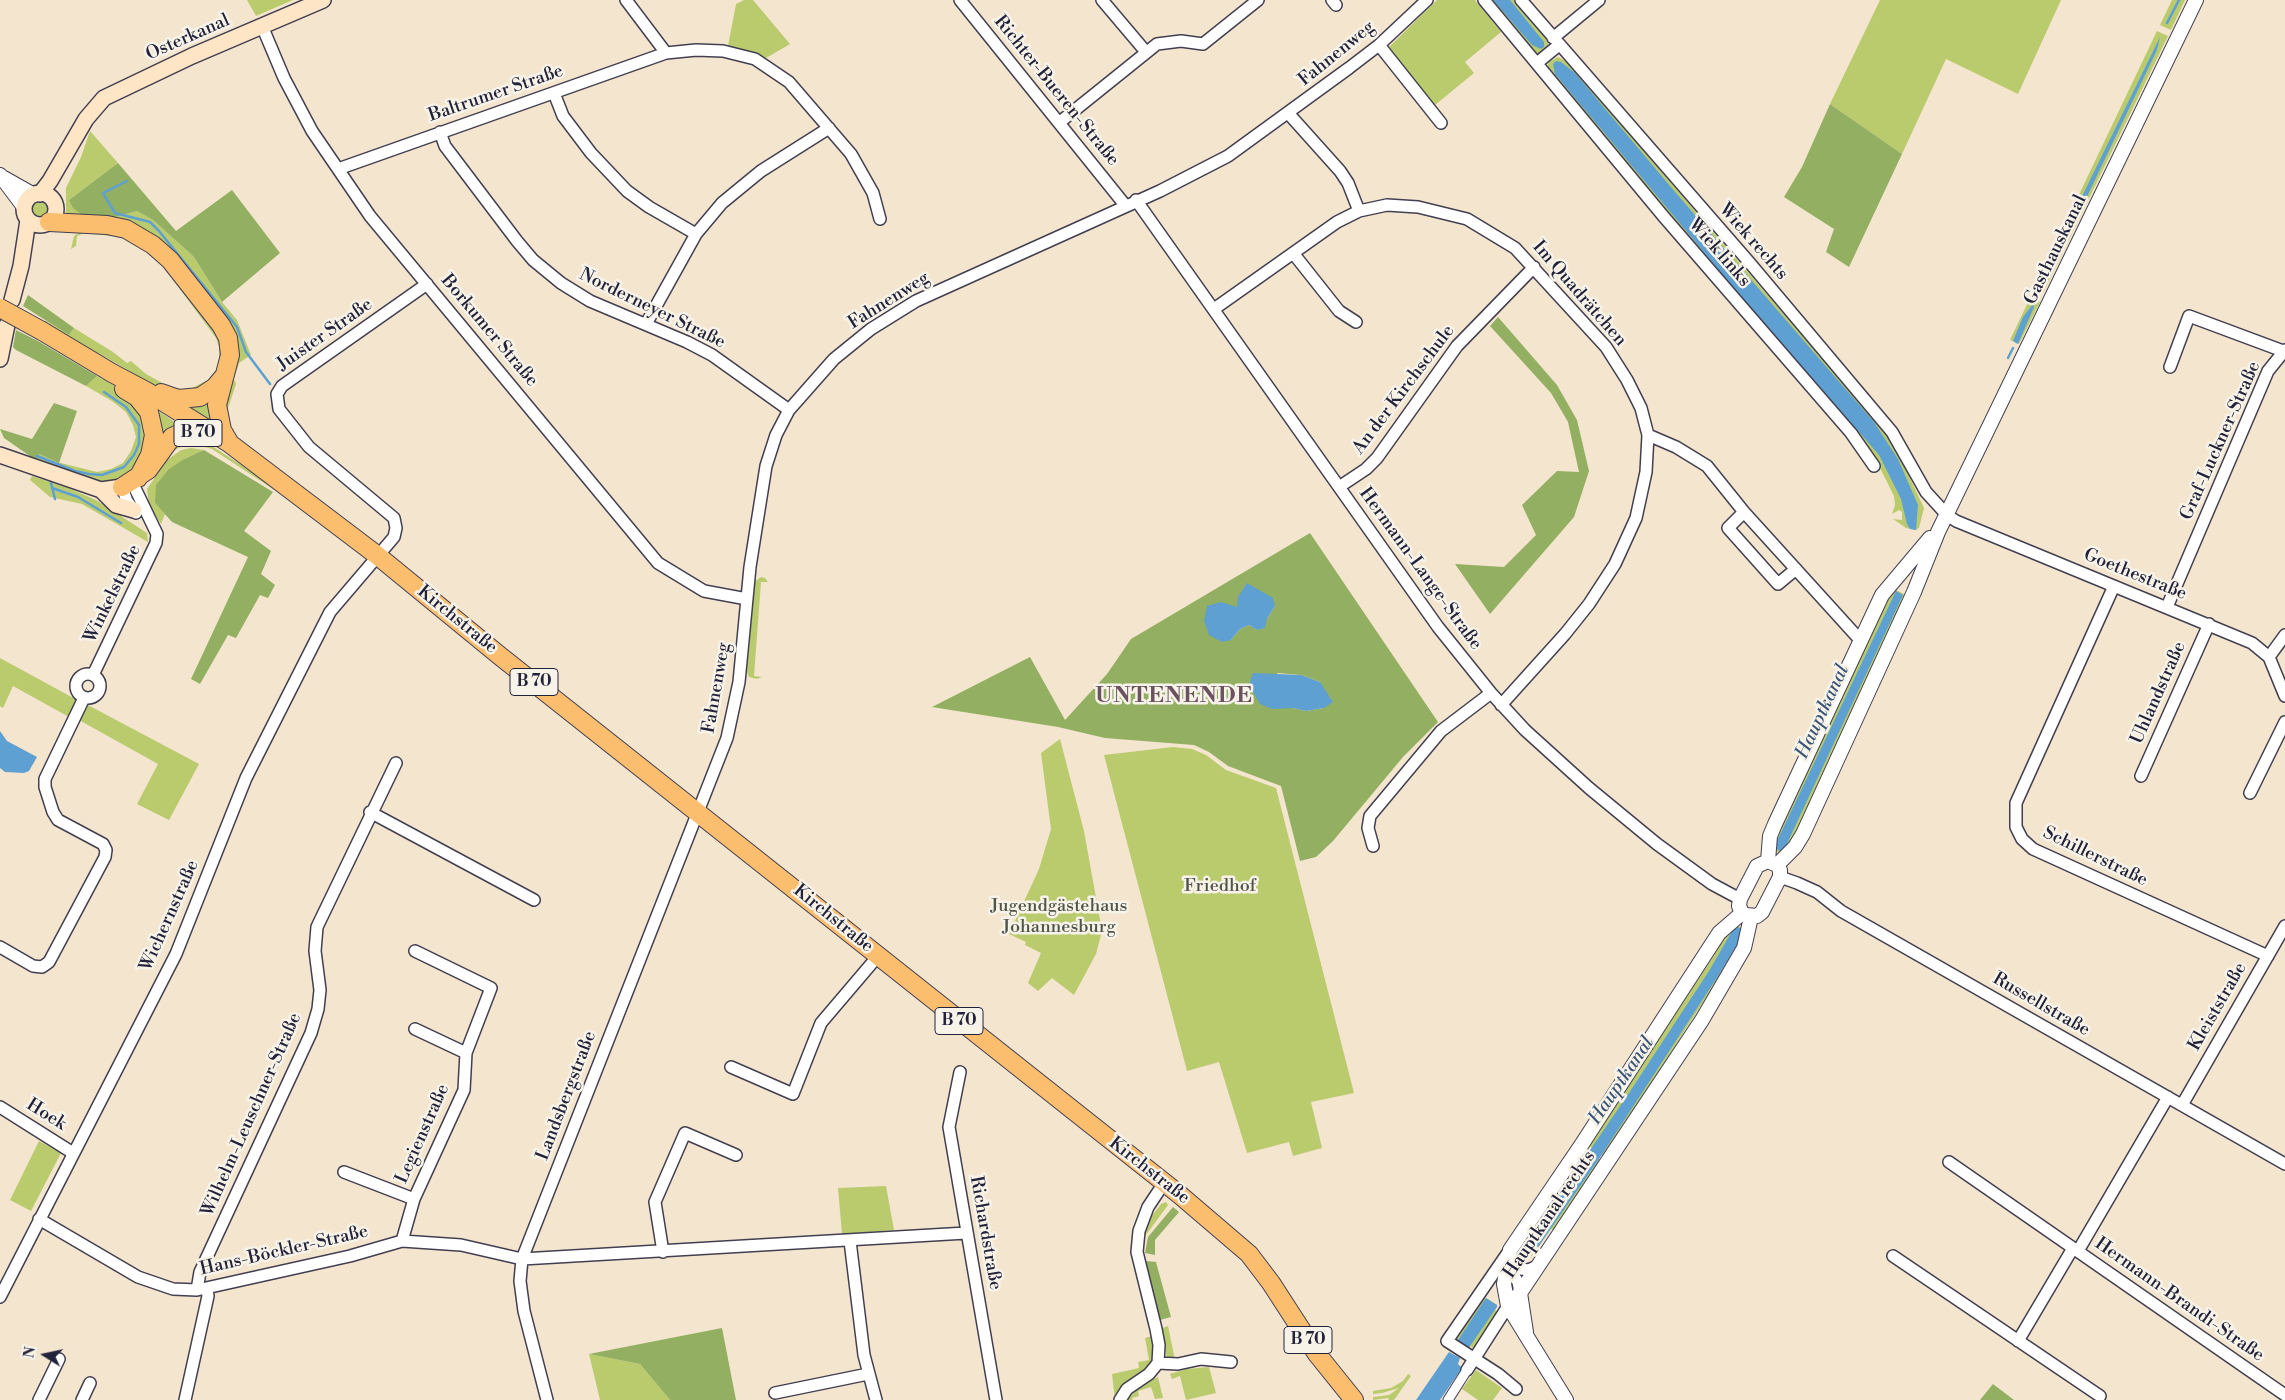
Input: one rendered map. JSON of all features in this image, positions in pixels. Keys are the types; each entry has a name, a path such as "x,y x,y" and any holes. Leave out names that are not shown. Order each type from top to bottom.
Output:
{"main road":[{"name":"Osterkanal","path":"42,214 28,199 37,194 50,181 81,128 104,98 323,0"},
{"name":"Osterkanal","path":"6,304 42,214 74,154 81,128"},
{"path":"37,194 48,196 42,214 84,224 107,225 126,229 153,245 170,260 221,325 228,338 230,355 217,405 222,430 230,443"},
{"name":"B 70","path":"6,304 42,332 129,383"},
{"path":"0,359 7,325"},
{"path":"112,373 117,384 138,397 149,412 154,435 153,446 146,466 131,482"},
{"path":"146,390 178,399 191,399 200,397 215,387 225,374"},
{"name":"Kirchstraße","path":"129,383 197,432 272,476"},
{"name":"Kirchstraße","path":"129,383 146,390 230,443 378,556 500,656 698,811 1164,1183 1249,1254 1271,1283 1317,1354 1354,1400"},
{"path":"100,490 131,482 148,470 172,437 185,431 197,432"},
{"path":"0,444 27,463"},
{"path":"0,455 100,490 116,505 134,510"}],"street":[{"path":"626,0 666,53"},
{"name":"Richter-Bueren-Straße","path":"960,0 1060,122 1131,202"},
{"path":"1102,0 1146,52"},
{"path":"1060,122 1157,44 1181,41 1203,44 1258,0"},
{"name":"Fahnenweg","path":"698,811 714,775 734,710 739,682 758,510 766,466 776,435 789,410 834,359 871,329 916,301 1131,202 1160,191 1228,156 1379,45 1427,0"},
{"name":"Wiek links","path":"1484,0 1664,217 1852,433 1874,466"},
{"name":"Wiek rechts","path":"1521,0 1749,262 1892,432 1926,492 1947,515"},
{"path":"1537,63 1599,0"},
{"name":"Gasthauskanal","path":"1947,515 2196,0"},
{"name":"Borkumer Straße","path":"262,26 284,78 312,131 370,216 658,563 704,591 747,599"},
{"path":"1379,45 1441,123"},
{"name":"Baltrumer Straße","path":"338,169 666,53 696,50 723,51 756,59 789,82 851,154 873,193 880,219"},
{"path":"554,93 563,116 585,146 627,191 649,207 696,234"},
{"path":"1288,113 1348,182 1359,211"},
{"path":"646,324 696,234 722,203 761,171 829,128"},
{"name":"Norderneyer Straße","path":"440,132 445,146 533,260 561,283 590,301 646,324 712,355 789,410"},
{"path":"1,176 37,194"},
{"path":"1,176 42,214"},
{"name":"Hermann-Lange-Straße","path":"1131,202 1214,309 1438,627 1491,693 1525,730 1582,781 1664,850 1744,909"},
{"name":"Im Quadrätchen","path":"1214,309 1337,222 1359,211 1387,205 1418,207 1443,212 1467,220 1490,231 1515,248 1606,347 1627,380 1640,408 1648,435 1646,472 1636,518 1615,564 1589,604 1566,634 1502,705"},
{"path":"1293,253 1339,311 1356,322"},
{"name":"An der Kirchschule","path":"1339,486 1366,469 1377,458 1457,346 1534,267"},
{"name":"Juister Straße","path":"378,556 394,537 396,528 394,518 309,447 279,409 277,394 282,386 427,284"},
{"name":"Graf-Luckner-Straße","path":"2167,608 2268,371 2284,351 2189,316 2170,367"},
{"path":"1648,435 1676,447 1707,466 1744,512 1860,640"},
{"name":"Winkelstraße","path":"131,482 127,501 153,527"},
{"name":"Winkelstraße","path":"93,675 156,543 157,534 131,482"},
{"path":"1744,512 1728,528 1778,584 1796,569"},
{"path":"1744,909 1762,912 1775,868 1770,836 1882,595 1926,545 1947,515"},
{"path":"1775,868 1803,834 1914,592 1947,515"},
{"name":"Goethestraße","path":"1947,515 2252,643 2269,658 2285,696"},
{"name":"Wichernstraße","path":"0,1297 176,954 246,778 330,612 378,556"},
{"path":"1898,576 1909,582 1914,592"},
{"name":"Schillerstraße","path":"2114,586 2016,803 2016,827 2022,839 2034,849 2268,956"},
{"name":"Uhlandstraße","path":"2141,776 2209,624"},
{"path":"2269,658 2285,635"},
{"name":"Winkelstraße","path":"93,675 99,680 100,688 92,698 84,698 76,689 77,682 82,676 93,675"},
{"path":"1373,846 1368,828 1370,816 1440,731 1491,693"},
{"path":"0,947 33,966 42,967 49,962 106,857 106,850 103,844 58,820 53,812 45,788 45,779 84,698"},
{"path":"2250,793 2285,722"},
{"name":"Wilhelm-Leuschner-Straße","path":"185,1400 208,1296 202,1289 200,1272 311,1033 318,1009 320,990 314,952 317,927 370,812 396,763"},
{"name":"Landsbergstraße","path":"547,1400 524,1311 520,1281 522,1259 698,811"},
{"path":"370,812 534,900"},
{"path":"1516,1389 1446,1341 1501,1270 1510,1250 1720,933 1744,909 1757,866 1775,868"},
{"name":"Russellstraße","path":"1775,868 1817,892 1842,911 2285,1164"},
{"name":"Hauptkanal rechts","path":"1448,1400 1508,1306 1520,1293 1539,1265 1702,1020 1744,948 1744,909"},
{"name":"Kleiststraße","path":"2182,1105 2285,926"},
{"name":"Legienstraße","path":"402,1241 414,1199 464,1090 466,1053 491,988 415,951"},
{"path":"731,1067 793,1094 821,1023 878,956"},
{"path":"415,1029 466,1053"},
{"name":"Richardstraße","path":"960,1072 949,1127 966,1233 993,1373 996,1400"},
{"name":"Hermann-Brandi-Straße","path":"2076,1250 2168,1097"},
{"name":"Hoek","path":"0,1107 73,1153"},
{"path":"663,1252 655,1202 685,1132 736,1155"},
{"name":"Hermann-Brandi-Straße","path":"1949,1162 2285,1395"},
{"name":"Legienstraße","path":"344,1172 414,1199"},
{"path":"1120,1400 1127,1389 1149,1374 1158,1363 1159,1345 1156,1329 1137,1252 1139,1231 1148,1207 1164,1183"},
{"name":"Hans-Böckler-Straße","path":"39,1219 138,1277 174,1289 202,1289 350,1256 402,1241 462,1245 522,1259 966,1233"},
{"path":"850,1241 864,1355 876,1400"},
{"path":"1510,1250 1513,1264 1521,1269 1529,1270 1539,1265"},
{"path":"2018,1341 2076,1250"},
{"path":"1893,1256 2100,1396"},
{"path":"1501,1270 1512,1273 1518,1282 1526,1334"},
{"path":"1501,1270 1508,1306 1566,1400"},
{"path":"1158,1363 1178,1364 1200,1359 1232,1362"},
{"path":"39,1400 59,1360"},
{"path":"774,1393 868,1374"},
{"path":"82,1400 90,1382"}],"green space":[{"path":"247,0 293,0 256,16"},
{"path":"744,0 753,0 790,44 766,58 756,53 728,46 736,4"},
{"path":"1437,0 1475,0 1501,32 1465,62 1474,73 1435,105 1389,47"},
{"path":"1489,0 1514,0 1545,36 1549,47 1541,54 1536,54"},
{"path":"1880,0 2061,0 2018,94 1946,59 1902,154 1830,104"},
{"path":"2172,0 2185,0 2171,30 2160,25"},
{"path":"2157,31 2168,36 2043,293 2034,289"},
{"path":"1558,57 1567,62 1886,433 1896,449 1924,508 1919,528 1916,530 1906,528 1893,519 1902,520 1902,512 1899,510 1892,514 1895,505 1894,496 1872,452 1748,310 1547,68 1549,62"},
{"path":"1830,104 1902,154 1849,267 1826,252 1834,229 1784,197 1802,167"},
{"path":"90,131 118,163 69,200 115,217 137,211 153,220 194,257 222,302 237,320 251,355 239,363 234,379 236,384 228,408 222,403 233,352 167,252 66,214 66,188 81,157"},
{"path":"118,163 176,231 232,190 280,253 222,302 194,257 153,220 137,211 115,217 84,216 73,208 69,200"},
{"path":"39,199 49,206 50,210 43,220 39,221 29,214 28,210 35,200"},
{"path":"82,231 114,232 158,257 205,312 224,348 218,376 199,389 190,389 208,380 216,370 219,360 219,347 216,338 163,266 146,252 120,237 84,233 77,236 76,246 71,249 74,236"},
{"path":"28,295 74,328 69,335 23,306"},
{"path":"2030,298 2040,302 2019,344 2010,340"},
{"path":"1498,317 1557,385 1577,420 1589,471 1574,517 1490,614 1455,564 1504,567 1536,535 1522,505 1557,471 1579,472 1568,422 1551,393 1490,326"},
{"path":"46,321 69,335 74,328 127,363 131,361 146,374 175,390 164,391 105,357 44,326"},
{"path":"16,330 97,376 86,386 16,350 13,347"},
{"path":"97,376 117,387 137,404 148,437 138,464 130,473 120,478 100,483 37,461 39,454 57,462 97,472 111,469 123,463 131,451 136,437 133,425 126,412 112,401 86,386"},
{"path":"205,398 213,404 216,426 181,404"},
{"path":"54,403 77,411 59,463 39,454 37,461 4,438 0,429 32,439"},
{"path":"151,406 181,426 162,441"},
{"path":"198,437 277,488 276,491 212,449 197,445 183,446 170,452 146,483 178,438"},
{"path":"191,448 204,450 184,459 155,503 165,514 161,524 149,505 147,489 167,460 181,450"},
{"path":"204,450 273,492 244,531 271,551 261,574 275,585 268,598 260,595 236,638 228,635 200,684 191,679 248,557 172,522 155,503 156,485 169,469 184,459"},
{"path":"32,476 66,487 96,500 147,533 148,542 82,504 50,497 30,480"},
{"path":"1310,533 1438,722 1403,757 1333,841 1316,857 1300,861 1281,786 1228,766 1209,752 1194,745 1105,738 1058,727 932,707 1030,657 1065,720 1107,674 1131,639","holes":["1275,606 1257,630 1249,625 1240,629 1231,640 1237,607","1277,673 1301,675 1320,682 1324,708 1306,711 1293,708"]},
{"path":"761,577 765,578 768,582 761,582 754,676 762,677 757,679 749,677 747,672 755,581"},
{"path":"1894,589 1904,594 1904,597 1803,827 1782,854 1771,849 1771,845 1891,590"},
{"path":"0,658 77,700 69,717 13,686 3,708 0,706"},
{"path":"86,704 199,764 169,820 137,804 158,764 79,720"},
{"name":"Jugendgästehaus Johannesburg","path":"1060,739 1084,831 1102,931 1096,954 1074,995 1052,978 1038,991 1028,983 1041,953 1025,945 1026,942 1009,934 1039,869 1051,829 1041,753"},
{"name":"Friedhof","path":"1173,747 1192,749 1206,755 1226,770 1276,788 1354,1093 1311,1102 1322,1148 1293,1156 1289,1142 1247,1153 1219,1062 1187,1071 1104,755"},
{"path":"1733,924 1747,930 1736,951 1604,1156 1589,1146 1715,954 1713,948"},
{"path":"39,1141 61,1153 31,1211 10,1200"},
{"path":"1587,1150 1601,1160 1554,1230 1551,1229 1532,1256 1520,1247"},
{"path":"886,1186 894,1230 842,1234 838,1188"},
{"path":"1166,1202 1168,1205 1143,1239 1146,1223 1161,1204"},
{"path":"1173,1207 1179,1212 1155,1240 1155,1255 1145,1253 1148,1237"},
{"path":"1146,1261 1156,1262 1171,1317 1160,1320"},
{"path":"1486,1298 1497,1305 1495,1310 1498,1313 1473,1348 1470,1346 1468,1349 1456,1343 1456,1338"},
{"path":"1168,1326 1175,1360 1167,1359 1162,1328"},
{"path":"722,1328 736,1400 670,1400 640,1364 589,1354"},
{"path":"1152,1336 1155,1355 1151,1364 1115,1400 1112,1374 1139,1368 1138,1362 1149,1360 1145,1338"},
{"path":"589,1354 640,1364 670,1400 600,1400"},
{"path":"1209,1367 1216,1393 1186,1400 1180,1376 1172,1379 1170,1374 1186,1369"},
{"path":"1476,1370 1502,1388 1493,1400 1478,1400 1462,1389"},
{"path":"1408,1374 1411,1376 1394,1400 1389,1400 1388,1398 1373,1400 1373,1397 1389,1395 1399,1388 1382,1393 1373,1394 1373,1391 1391,1388 1403,1381"},
{"path":"1158,1377 1163,1398 1155,1399 1151,1387 1138,1391 1139,1396 1132,1398 1133,1400 1127,1400 1140,1386"},
{"path":"1993,1384 2014,1400 1980,1400"}],"water":[{"path":"1493,0 1510,0 1544,42 1544,47 1541,49 1532,45"},
{"path":"2160,37 2157,50 2042,290 2039,286"},
{"path":"1556,61 1561,62 1575,73 1874,422 1898,459 1918,505 1916,530 1910,529 1907,524 1901,499 1879,455 1728,281 1555,74 1553,64"},
{"path":"2033,304 2034,307 2018,344 2013,341 2023,317"},
{"path":"1247,583 1273,598 1275,606 1267,619 1265,628 1257,630 1249,625 1240,629 1231,640 1222,642 1209,635 1204,621 1207,606 1221,602 1237,607 1238,597"},
{"path":"1896,591 1903,595 1785,848 1781,851 1776,849 1777,841"},
{"path":"1253,673 1301,675 1320,682 1333,702 1324,708 1306,711 1293,708 1272,709 1260,704 1249,685"},
{"path":"0,731 7,741 37,757 29,771 24,773 5,772 0,768"},
{"path":"1735,926 1742,929 1738,943 1718,976 1599,1159 1534,1253 1529,1252 1524,1247 1629,1093 1709,971"},
{"path":"1486,1298 1497,1305 1497,1307 1468,1349 1456,1343"},
{"path":"1449,1352 1460,1358 1458,1364 1462,1368 1440,1400 1416,1400"}],"waterway":[{"path":"2167,23 2179,0"},
{"path":"127,181 103,193 115,213 150,222 159,231 237,327 246,352 270,384"},
{"path":"2008,358 2013,348"},
{"path":"37,456 75,471 89,474 102,475 124,467 134,455 139,444 139,425 126,407 104,392"},
{"path":"51,483 55,499"},
{"path":"52,488 78,497 121,523"}],"district":[{"name":"UNTENENDE","path":"1174,697"}],"water label":[{"name":"Hauptkanal","path":"1823,712"},
{"name":"Hauptkanal","path":"1622,1081"}]}
